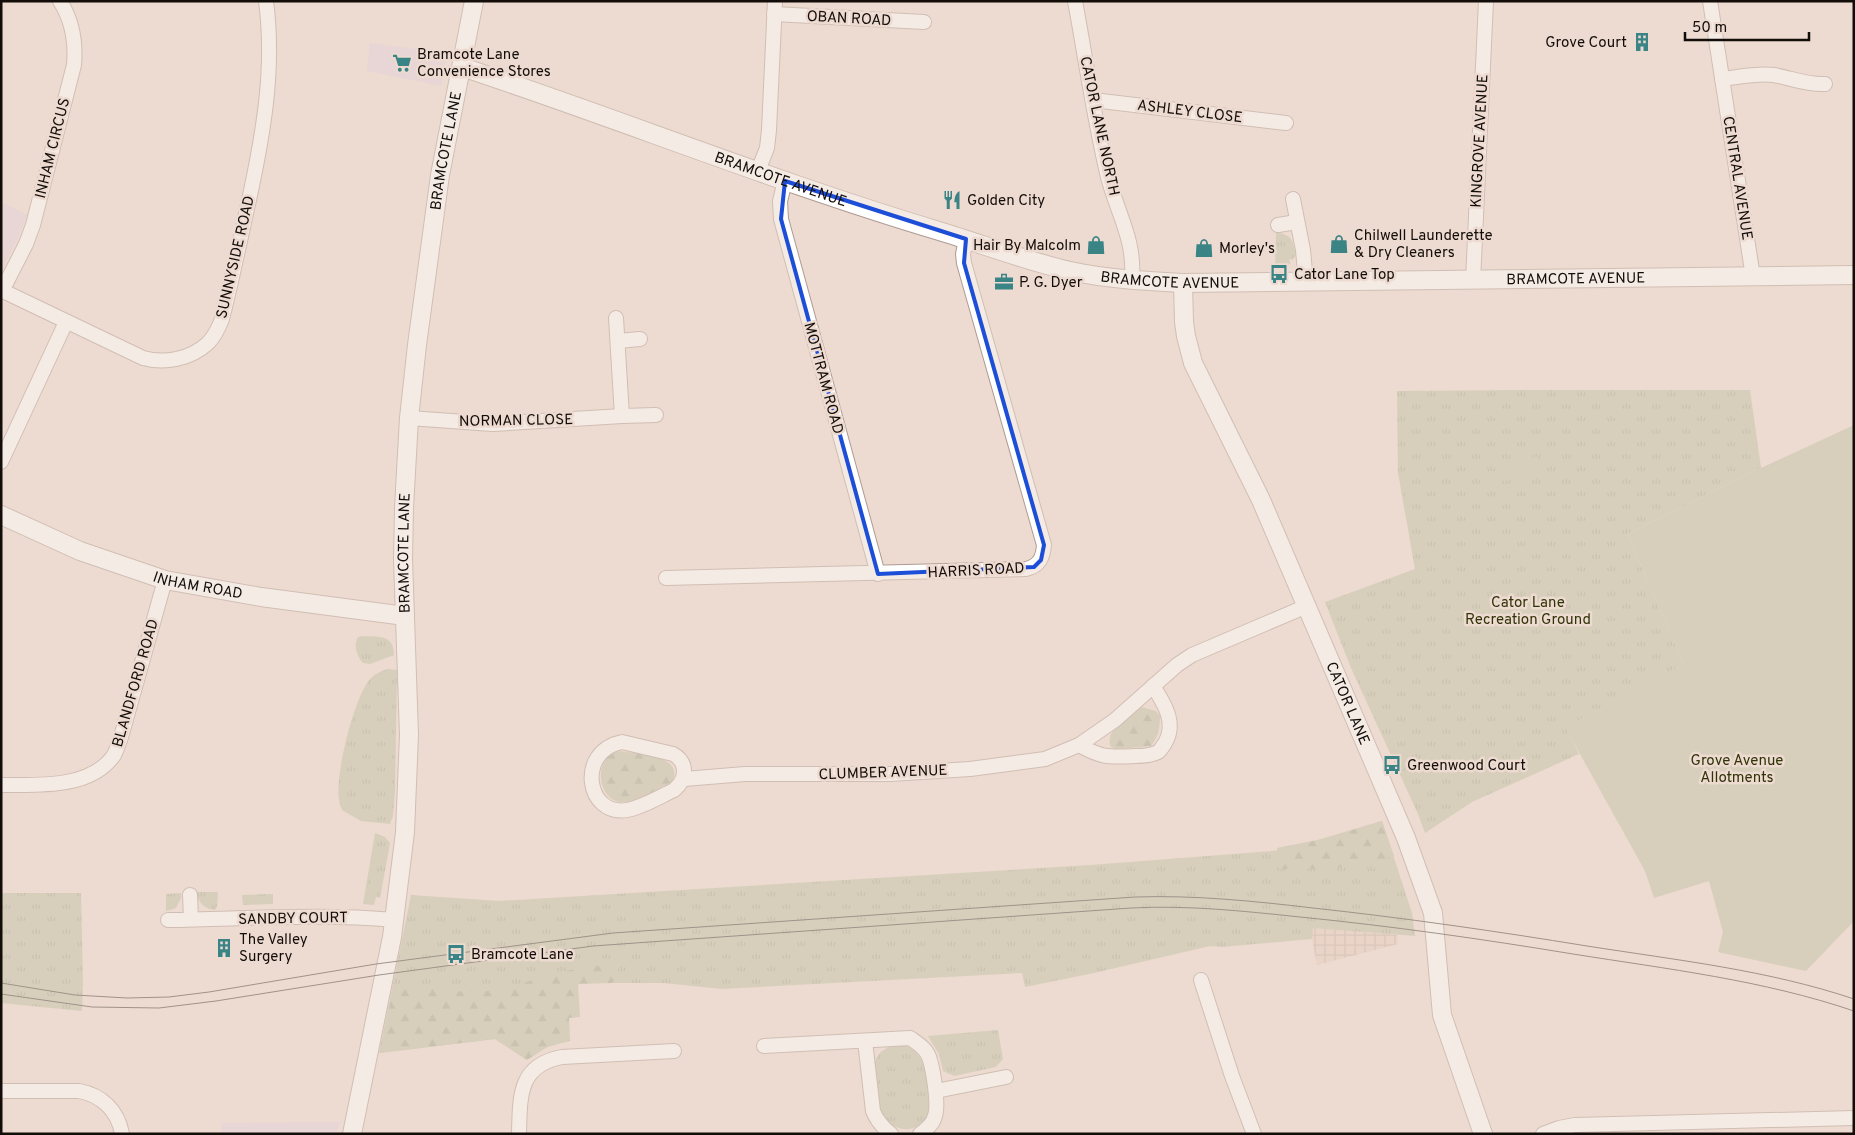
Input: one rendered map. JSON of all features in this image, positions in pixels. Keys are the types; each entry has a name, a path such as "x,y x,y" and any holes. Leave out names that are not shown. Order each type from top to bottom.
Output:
{"street":[{"name":"INHAM CIRCUS","path":"2,290 26,244 33,225 74,65 75,52 70,19 60,1"},
{"name":"SUNNYSIDE ROAD","path":"2,290 126,352 142,358 160,362 183,357 208,342 216,332 222,319 257,160 268,94 270,27 266,1"},
{"name":"BRAMCOTE LANE","path":"352,1134 395,920 408,783 409,694 403,560 409,418 424,281 440,175 474,1"},
{"name":"CATOR LANE NORTH","path":"1075,1 1108,176 1131,247 1133,262 1132,280"},
{"name":"KINGROVE AVENUE","path":"1473,281 1486,1"},
{"name":"CENTRAL AVENUE","path":"1710,1 1753,276"},
{"path":"758,171 767,148 770,130 774,8"},
{"name":"OBAN ROAD","path":"774,8 924,22"},
{"name":"BRAMCOTE AVENUE","path":"462,67 883,214 1069,271 1132,280 1183,283 1854,275"},
{"path":"1722,79 1763,75 1776,76 1814,85 1825,84"},
{"name":"ASHLEY CLOSE","path":"1093,100 1286,123"},
{"name":"MOTTRAM ROAD","path":"785,181 780,201 781,219 878,574"},
{"path":"1293,199 1303,250 1306,283"},
{"path":"1278,224 1297,222"},
{"name":"HARRIS ROAD","path":"666,578 1026,569 1034,567 1041,560 1044,545 964,263 963,254 966,239"},
{"name":"CATOR LANE","path":"1183,283 1184,322 1193,363 1261,500 1403,833 1429,900 1433,913 1442,1015 1483,1134"},
{"path":"616,318 622,416"},
{"path":"1,462 66,322"},
{"path":"618,341 640,339"},
{"name":"NORMAN CLOSE","path":"409,418 493,424 656,415"},
{"name":"INHAM ROAD","path":"1,515 80,551 165,580 270,599 406,616"},
{"name":"BLANDFORD ROAD","path":"1,785 34,785 66,782 89,776 108,762 114,754 121,737 165,580"},
{"name":"CLUMBER AVENUE","path":"684,779 745,774 889,774 970,769 1045,759 1079,745 1115,720 1176,665 1192,655 1307,606"},
{"path":"1079,745 1108,758 1146,755 1158,752 1168,738 1170,729 1165,705 1153,686"},
{"path":"622,742 679,757 683,762 684,779 674,790 627,810 618,810 608,808 599,800 592,785 592,771 595,760 605,748 622,742"},
{"path":"190,895 191,919"},
{"name":"SANDBY COURT","path":"168,920 342,917 395,920"},
{"path":"1202,980 1232,1076 1254,1134"},
{"path":"764,1046 910,1038 918,1043 929,1057 936,1091 937,1110 928,1127 920,1134"},
{"path":"865,1041 873,1111 876,1119 891,1134"},
{"path":"520,1134 522,1090 533,1070 542,1062 562,1057 674,1051"},
{"path":"936,1091 1006,1077"},
{"path":"1,1091 79,1091 89,1093 102,1100 117,1116 122,1134"},
{"path":"1543,1134 1574,1125 1854,1118"}],"highlighted area":[{"path":"785,181 966,239 964,263 1044,545 1041,560 1034,567 878,574 781,219"}],"shaded area":[{"path":"370,43 447,53 441,86 367,71"},
{"path":"1,202 27,215 1,271"},
{"path":"1313,927 1397,935 1398,944 1317,965 1312,939"},
{"path":"340,1122 337,1134 221,1134 222,1123"}],"green space":[{"path":"1276,232 1289,237 1294,245 1296,255 1292,260 1290,259 1289,261 1291,262 1286,268 1275,268"},
{"name":"Cator Lane Recreation Ground","path":"1750,390 1761,468 1627,534 1684,664 1566,727 1579,754 1472,802 1425,833 1351,668 1325,602 1415,569 1398,473 1397,391"},
{"name":"Grove Avenue Allotments","path":"1854,425 1854,921 1806,971 1718,952 1723,932 1709,881 1654,898 1645,871 1565,727 1684,664 1627,534"},
{"path":"1537,457 1538,477 1501,481 1499,460"},
{"path":"358,637 379,637 388,640 393,648 394,655 370,664 363,663 357,654 356,647"},
{"path":"387,669 397,670 395,791 393,816 390,824 361,821 342,810 339,800 343,755 358,702 370,679"},
{"path":"1141,707 1156,711 1160,716 1158,732 1151,746 1117,749 1111,747 1111,735 1114,729"},
{"path":"620,751 648,755 666,761 672,766 674,773 672,782 633,800 621,802 614,800 608,796 604,789 601,775 605,760 611,754"},
{"path":"1382,821 1412,913 1415,936 1313,928 1312,939 1222,947 1210,946 1025,987 1022,973 722,989 664,983 557,983 557,1044 547,1047 527,1060 495,1039 379,1053 411,895 499,901 1091,865 1284,850"},
{"path":"1382,821 1394,856 1359,866 1279,869 1277,848 1322,839"},
{"path":"375,833 385,837 390,843 380,898 376,897 374,905 363,904"},
{"path":"196,892 218,892 215,910 202,904"},
{"path":"1,893 81,893 82,1011 1,1003"},
{"path":"181,893 181,898 176,908 166,911 166,894"},
{"path":"273,894 273,904 243,905 242,895"},
{"path":"618,962 618,977 612,983 578,984 580,1017 569,1018 570,1041 547,1047 527,1060 495,1039 380,1053 394,984 467,992 502,990 553,973"},
{"path":"998,1030 1003,1059 996,1067 954,1076 943,1071 939,1054 928,1036"},
{"path":"901,1044 910,1048 922,1061 927,1079 931,1109 923,1122 918,1126 906,1129 892,1125 880,1113 877,1103 874,1072 876,1059 879,1054 891,1046"}],"tram line":[{"path":"1,983 75,995 127,998 169,997 376,964 613,933 1157,897 1224,899 1268,903 1484,930 1755,973 1789,980 1854,999"},
{"path":"1,994 92,1007 159,1008 216,1001 379,975 593,946 1131,908 1173,907 1237,911 1334,921 1505,943 1715,976 1785,991 1854,1011"}],"place":[{"name":"Grove Court","path":"1642,42"},
{"name":"Bramcote Lane Convenience Stores","path":"402,63"},
{"name":"Golden City","path":"952,200"},
{"name":"Chilwell Launderette & Dry Cleaners","path":"1339,244"},
{"name":"Hair By Malcolm","path":"1096,245"},
{"name":"Morley's","path":"1204,248"},
{"name":"Cator Lane Top","path":"1279,274"},
{"name":"P. G. Dyer","path":"1004,282"},
{"name":"Greenwood Court","path":"1392,765"},
{"name":"The Valley Surgery","path":"224,948"},
{"name":"Bramcote Lane","path":"456,954"}]}
